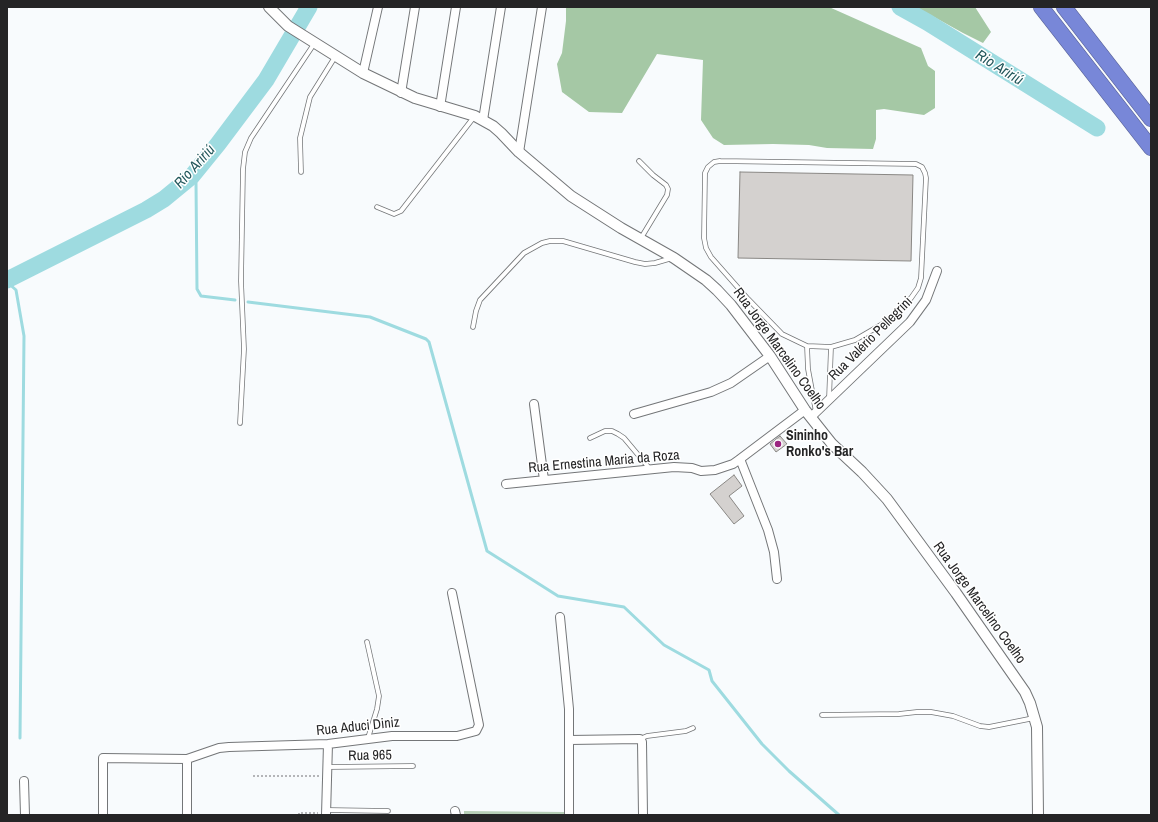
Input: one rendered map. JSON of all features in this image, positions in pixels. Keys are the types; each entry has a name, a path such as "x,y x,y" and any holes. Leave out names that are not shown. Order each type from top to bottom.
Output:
{"highway":[{"path":"1041,7 1151,148"},
{"path":"1064,7 1151,119"}],"street":[{"name":"Rua Jorge Marcelino Coelho","path":"269,7 288,26 363,74 401,93 440,107 479,118 501,133 519,152 571,196 621,228 674,258 706,280 717,290 731,305 770,356 832,444 862,472 887,499 956,593 1025,692 1035,718 1037,737 1038,815"},
{"path":"363,74 378,7"},
{"path":"401,93 415,7"},
{"path":"440,107 456,7"},
{"path":"479,118 501,7"},
{"path":"519,152 542,7"},
{"name":"Rua Valério Pellegrini","path":"811,413 829,399 910,322 926,300 937,272"},
{"path":"634,414 711,392 731,383 770,356"},
{"path":"534,404 544,480"},
{"name":"Rua Ernestina Maria da Roza","path":"506,484 650,469 678,467 707,471 723,468 740,459 811,413"},
{"path":"740,459 768,530 774,552 777,579"},
{"name":"Rua Aduci Diniz","path":"103,815 103,758 187,759 229,746 328,744 392,736 457,736 476,731 479,725 452,593"},
{"path":"560,617 569,709 569,815"},
{"path":"569,740 640,739 642,742 643,815"},
{"path":"326,813 328,744"},
{"path":"187,759 187,815"},
{"path":"24,781 25,815"}],"lane":[{"path":"240,423 244,349 241,281 243,169 245,152 251,138 314,44"},
{"path":"301,172 300,138 310,97 335,56"},
{"path":"377,207 394,214 401,211 479,118"},
{"path":"720,160 916,164 922,167 926,178 921,278 918,288 911,298 886,322 855,340 831,347 807,346 782,334 748,299 711,257 706,248 704,238 705,173 708,167 714,162 720,160"},
{"path":"639,161 666,185 668,189 667,195 640,238"},
{"path":"473,327 480,300 524,253 542,243 563,241 645,264 674,258"},
{"path":"807,346 811,413"},
{"path":"829,399 831,347"},
{"path":"590,438 605,432 612,431 618,434 624,438 650,469"},
{"path":"367,642 379,696 377,709 368,739"},
{"path":"822,715 931,712 953,716 980,726 989,727 1035,718"},
{"path":"640,739 647,736 686,731 693,728"},
{"name":"Rua 965","path":"327,771 413,766"},
{"path":"326,813 388,811"}],"path":[{"path":"253,776 327,771"},
{"path":"299,815 299,813 326,813"}],"green space":[{"path":"566,7 829,7 921,48 928,66 935,71 935,108 924,115 884,109 876,110 876,139 873,149 827,148 809,145 773,144 724,145 713,138 701,120 703,60 657,54 622,113 589,112 562,92 557,64 562,53 566,21"},
{"path":"916,7 975,7 991,32 983,43"},
{"path":"464,811 564,812 564,815 464,815"}],"building":[{"path":"740,172 913,175 911,261 738,258"},
{"name":"Sininho Ronko's Bar","path":"780,436 787,444 776,452 770,444"},
{"path":"734,475 742,486 729,496 744,516 734,524 710,494"}],"waterway":[{"name":"Rio Aririú","path":"7,280 146,210 164,199 192,176 266,80 309,7"},
{"name":"Rio Aririú","path":"900,7 927,22 1097,128"},
{"path":"192,176 195,178 196,183 197,289 201,296 235,300"},
{"path":"7,282 16,290 24,336 20,738"},
{"path":"248,302 370,317 426,339 429,342 487,551 558,596 624,607 664,645 709,670 712,681 762,744 789,771 839,815"}],"place":[{"name":"Sininho Ronko's Bar","path":"778,444"}]}
